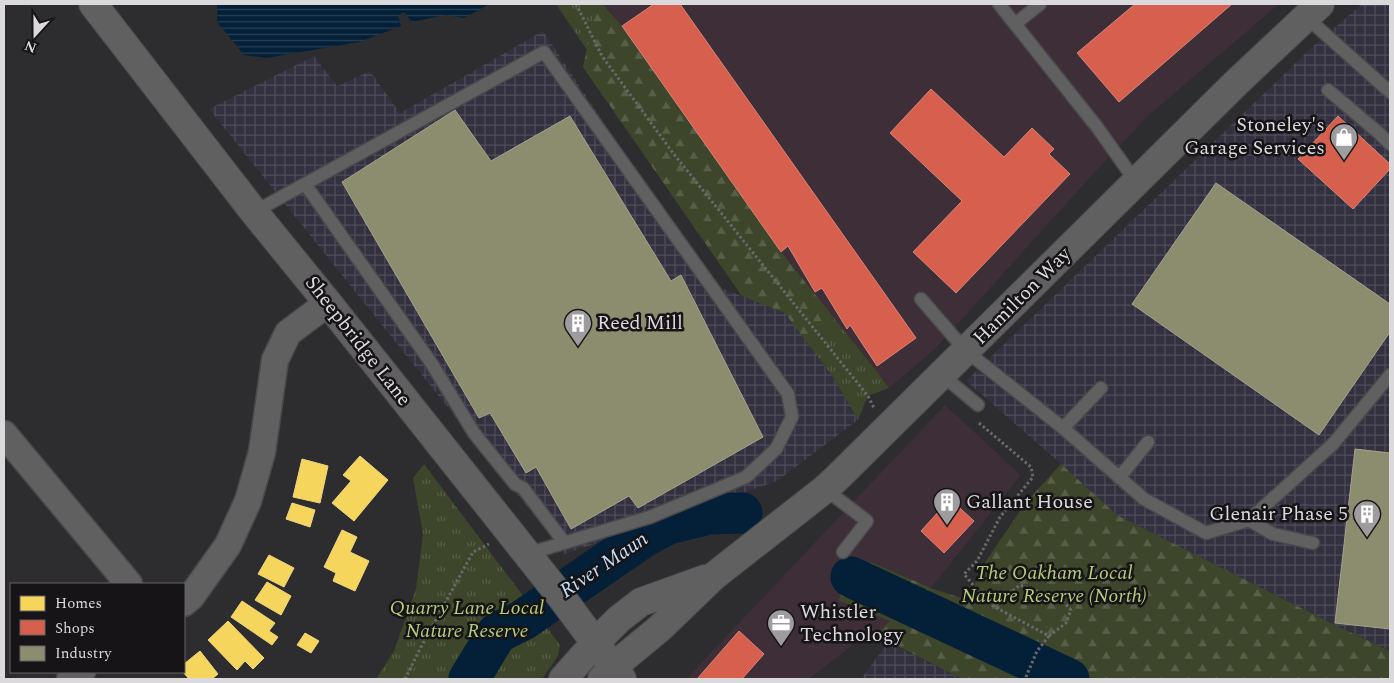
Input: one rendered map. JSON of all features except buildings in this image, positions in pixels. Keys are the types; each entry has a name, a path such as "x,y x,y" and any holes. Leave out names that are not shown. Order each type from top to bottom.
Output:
{"street":[{"name":"Sheepbridge Lane","path":"92,4 254,212 596,642 613,675"},
{"name":"Hamilton Way","path":"613,675 714,576 825,489 1236,83 1313,10"},
{"path":"185,602 191,597 228,545 248,501 262,452 275,360 288,333 328,303"},
{"path":"4,434 128,583"},
{"name":"Hamilton Way","path":"563,679 618,619 641,602 714,576"}],"lane":[{"path":"999,4 1097,127 1136,182"},
{"path":"1015,24 1040,4"},
{"path":"1313,10 1390,92"},
{"path":"254,212 544,52 788,394 792,417 776,449 746,478 650,517 527,554"},
{"path":"1328,90 1390,144"},
{"path":"1380,134 1390,124"},
{"path":"305,184 432,364 474,434 515,484 523,488 564,542"},
{"path":"921,299 966,351 1063,428 1144,500 1206,532 1249,520 1333,444 1390,376"},
{"path":"942,375 978,405"},
{"path":"1063,428 1102,388"},
{"path":"1119,478 1148,442"},
{"path":"825,489 867,520 843,552"},
{"path":"1249,520 1273,534 1313,544"}],"path":[{"path":"576,4 602,56 673,153 868,396 885,431"},
{"path":"977,421 1031,467 1032,478 1000,517 977,561 964,574 993,606 1049,636"},
{"path":"406,679 421,647 473,552 510,533"},
{"path":"993,606 1020,585 1062,600 1071,610 1066,622 1049,636 1037,651 1026,679"}],"shaded area":[{"path":"602,4 1279,4 1150,114 935,349 889,388 781,252"},
{"path":"1362,4 1390,4 1390,651 1117,515 966,381 1309,50"},
{"path":"543,31 711,284 785,313 833,377 858,420 777,481 565,554 209,109 314,56 337,86 370,71 400,113"},
{"path":"945,405 1021,475 931,588 871,562 891,621 876,635 854,644 809,679 686,679"},
{"path":"888,642 962,679 861,679"}],"green space":[{"path":"556,4 602,4 622,26 781,252 889,388 868,396 858,420 833,377 785,313 742,296 583,67 587,50"},
{"path":"597,4 602,4 622,26 781,252 835,319 807,343 785,313 742,296 583,67"},
{"name":"Quarry Lane Local Nature Reserve","path":"424,464 560,645 558,656 542,679 376,679 394,651 416,589 423,534 413,478"},
{"name":"The Oakham Local Nature Reserve (North)","path":"1061,464 1117,515 1390,651 1390,679 962,679 876,635 890,621 838,600 851,577 871,562 931,588 970,601 978,573 1026,502"}],"water":[{"path":"217,4 487,4 464,18 446,15 412,22 404,12 398,16 401,26 360,42 266,58 244,55 217,22"}],"waterway":[{"name":"River Maun","path":"469,679 497,633 523,620 642,538 668,524 708,514 742,513"},
{"name":"River Maun","path":"851,577 1069,679"}],"place":[{"name":"Stoneley's Garage Services","path":"1344,161"},
{"name":"Reed Mill","path":"578,347"},
{"name":"Gallant House","path":"947,526"},
{"name":"Glenair Phase 5","path":"1367,538"},
{"name":"Whistler Technology","path":"781,647"}]}
